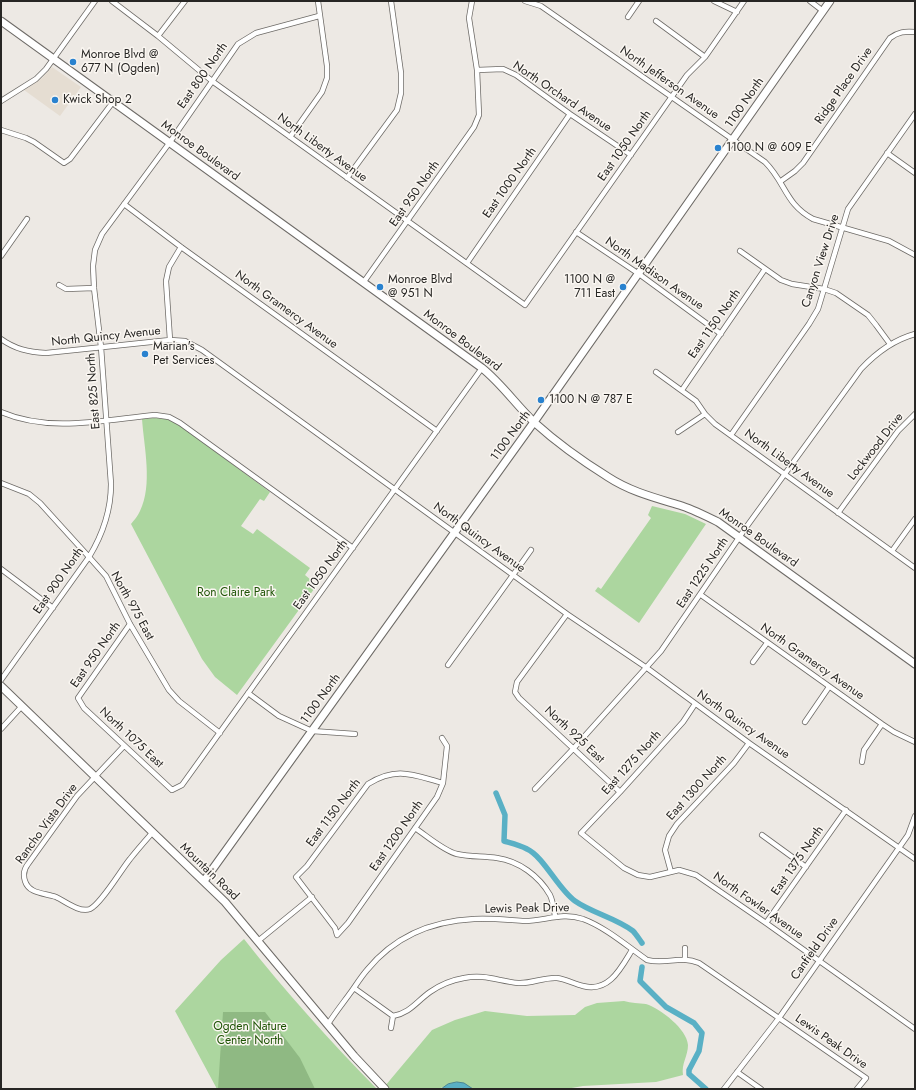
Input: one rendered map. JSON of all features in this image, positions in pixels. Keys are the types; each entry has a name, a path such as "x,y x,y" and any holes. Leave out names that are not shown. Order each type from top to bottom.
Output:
{"street":[{"path":"1,102 36,79 54,58 95,1"},
{"name":"North Liberty Avenue","path":"112,1 158,36 212,81 525,305"},
{"path":"158,36 185,1"},
{"path":"290,136 322,92 327,78 327,66 318,1"},
{"path":"347,178 397,110 401,92 401,73 390,1"},
{"path":"472,1 469,18 477,70"},
{"name":"North Jefferson Avenue","path":"525,1 541,6 765,162 781,181 789,198 804,214 813,219 889,241 915,255"},
{"path":"628,17 639,1"},
{"path":"714,1 737,12"},
{"name":"East 1050 North","path":"525,305 687,75 705,57 744,1"},
{"path":"810,1 824,11"},
{"name":"1100 North","path":"204,881 534,422 830,1"},
{"name":"East 800 North","path":"95,250 102,234 170,142 238,44 256,33 319,16"},
{"name":"Monroe Boulevard","path":"1,21 482,368 494,378 534,422 555,439 609,477 637,492 702,514 718,522 915,664"},
{"path":"656,21 705,57"},
{"name":"Ridge Place Drive","path":"781,181 803,163 890,38 896,34 904,32 915,32"},
{"name":"North Orchard Avenue","path":"477,70 503,69 516,75 631,155"},
{"name":"East 950 North","path":"363,283 474,127 479,115 477,70"},
{"path":"1,130 34,142 64,163 70,159 113,102"},
{"name":"East 1000 North","path":"467,263 570,114"},
{"name":"Canyon View Drive","path":"731,435 818,309 848,209 915,114"},
{"path":"887,153 915,173"},
{"name":"North Gramercy Avenue","path":"124,204 181,247 437,431"},
{"path":"1,256 27,219"},
{"name":"North Madison Avenue","path":"576,232 639,274 720,334"},
{"path":"170,340 166,281 169,267 181,247"},
{"name":"East 825 North","path":"95,250 93,266 94,288 101,347 111,484"},
{"path":"740,250 780,280 836,293 868,316 890,344"},
{"name":"East 1150 North","path":"682,390 765,269"},
{"path":"59,285 66,289 94,288"},
{"name":"East 1225 North","path":"535,789 574,749 661,651 785,473 861,369 873,356 890,344 904,337 915,334"},
{"name":"North Quincy Avenue","path":"1,339 19,349 31,352 46,353 170,340 185,341 202,350 567,614 647,668 749,743 915,859"},
{"name":"East 1050 North","path":"172,790 182,785 482,368"},
{"name":"North Liberty Avenue","path":"656,372 696,401 705,414 715,424 915,568"},
{"path":"1,412 23,420 39,423 71,424 155,415 169,417 180,423 353,548"},
{"path":"678,432 705,414"},
{"name":"Lockwood Drive","path":"838,513 898,431 915,414"},
{"name":"North 975 East","path":"1,483 29,494 40,503 106,576 130,624 169,690 179,701 220,733"},
{"name":"East 900 North","path":"1,680 99,542 107,520 111,499 111,484"},
{"path":"892,551 915,519"},
{"path":"448,665 531,550"},
{"path":"1,569 53,608"},
{"name":"North Gramercy Avenue","path":"700,594 882,724 894,732 915,742"},
{"name":"North 925 East","path":"567,614 518,682 516,692 519,698 620,792"},
{"name":"East 950 North","path":"78,698 130,624"},
{"path":"753,662 767,643"},
{"name":"Mountain Road","path":"1,686 225,902 354,1056 385,1089"},
{"path":"805,722 830,687"},
{"path":"248,693 279,716 312,731 355,734"},
{"name":"North 1075 East","path":"78,698 84,708 172,790"},
{"name":"East 1275 North","path":"581,833 683,722 695,704"},
{"path":"1,729 22,706"},
{"path":"862,762 864,750 882,724"},
{"name":"East 1200 North","path":"312,898 335,928 337,935 348,923 437,797 443,783 447,746 442,738"},
{"name":"East 1300 North","path":"671,872 665,850 669,836 677,824 734,762 749,743"},
{"path":"94,777 124,746"},
{"name":"East 1150 North","path":"312,898 296,877 368,784 378,778 401,773 443,783"},
{"name":"Rancho Vista Drive","path":"94,777 77,796 28,864 24,873 28,886 35,892 55,897 77,908 89,909 97,904 131,857 152,833"},
{"name":"East 1375 North","path":"766,923 846,810"},
{"name":"Canfield Drive","path":"724,1089 778,1018 908,835 915,816"},
{"path":"415,828 456,854 498,858 511,861 524,868 533,874 551,896 555,916"},
{"name":"North Fowler Avenue","path":"581,833 624,868 638,875 650,876 679,870 696,875 915,1029"},
{"path":"762,835 806,867"},
{"path":"258,941 312,898"},
{"name":"Lewis Peak Drive","path":"328,1024 367,970 397,942 422,929 447,922 467,920 484,919 528,921 555,916 581,919 596,925 647,960 656,962 685,959 699,963 866,1078 857,1089"},
{"path":"685,948 685,959"},
{"path":"354,988 392,1016 402,1014 441,985 464,978 490,977 518,983 557,978 584,986 600,986 615,976 632,950"},
{"path":"391,1028 392,1016"},
{"path":"737,1072 761,1089"}],"shaded area":[{"path":"52,67 81,87 60,116 24,90 42,78"}],"green space":[{"name":"Ron Claire Park","path":"142,419 168,419 178,424 270,492 264,501 260,499 241,526 253,534 257,529 310,568 305,575 317,585 237,695 215,677 202,659 131,524 140,511 146,490 147,466"},
{"path":"652,506 685,514 706,524 639,623 595,591 598,587 601,589 651,518 648,515"},
{"name":"Ogden Nature Center North","path":"244,939 308,1016 377,1089 217,1089 175,1011 221,960"},
{"path":"624,1001 646,1004 659,1010 678,1026 687,1039 688,1045 683,1067 683,1075 656,1082 583,1086 566,1089 473,1089 470,1087 442,1087 441,1089 388,1089 385,1086 432,1030 455,1020 485,1011 527,1016 575,1015 585,1007 597,1003"},
{"path":"223,1012 265,1012 300,1058 315,1089 218,1089"}],"water":[{"path":"457,1082 464,1083 473,1089 441,1089 448,1084"}],"waterway":[{"path":"496,793 505,815 504,841 521,846 533,853 569,896 575,901 626,926 633,931 642,943"},
{"path":"642,967 640,981 666,1007 694,1023 702,1033 699,1051 689,1070 689,1074 706,1089"}],"place":[{"name":"Monroe Blvd @ 677 N (Ogden)","path":"73,62"},
{"name":"Kwick Shop 2","path":"55,100"},
{"name":"1100 N @ 609 E","path":"718,148"},
{"name":"Monroe Blvd @ 951 N","path":"380,287"},
{"name":"1100 N @ 711 East","path":"623,287"},
{"name":"Marian's Pet Services","path":"145,354"},
{"name":"1100 N @ 787 E","path":"541,400"}]}
